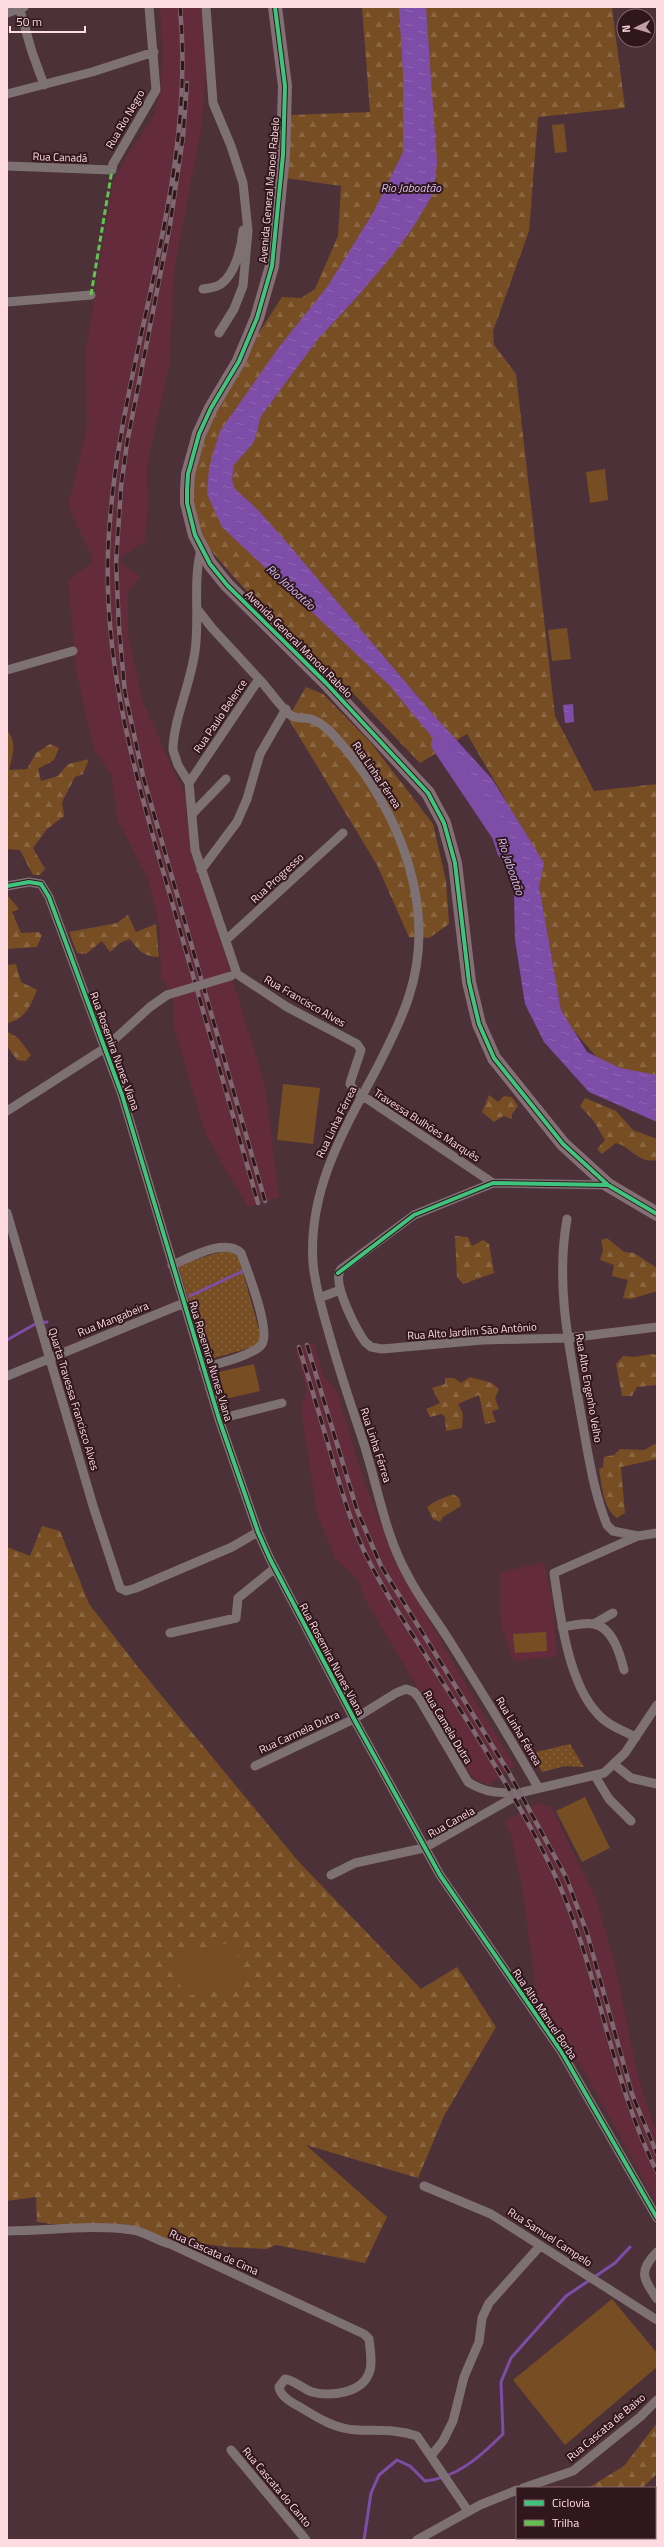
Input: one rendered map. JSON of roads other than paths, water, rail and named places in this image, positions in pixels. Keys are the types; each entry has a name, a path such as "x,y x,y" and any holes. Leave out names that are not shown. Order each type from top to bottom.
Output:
{"main road":[{"name":"Avenida General Manoel Rabelo","path":"275,7 285,86 283,155 272,266 257,318 239,361 211,408 199,434 188,474 187,504 195,535 210,564 227,585 326,683 428,793 444,823 455,863 469,982 479,1024 494,1058 563,1144 608,1184 657,1214"}],"street":[{"path":"7,13 21,7 44,85"},
{"name":"Rua Rio Negro","path":"112,170 113,164 156,90 154,52 149,7"},
{"path":"206,7 213,103 231,146 243,183 248,232 243,286 234,309 219,333"},
{"path":"7,94 44,85 154,52"},
{"name":"Rua Canadá","path":"7,166 112,170"},
{"path":"203,289 221,284 236,260 241,244 245,200"},
{"path":"7,302 91,295"},
{"path":"7,1111 105,1048 150,1007 167,996 234,975 226,940 195,850 194,813 189,783 174,758 173,746 192,667 198,610 197,572 202,547"},
{"name":"Rua Paulo Belence","path":"189,783 259,679 212,628 198,610"},
{"path":"7,670 73,651"},
{"name":"Rua Linha Férrea","path":"259,679 292,716 310,718 325,727 348,752 386,808 403,843 418,914 419,938 410,993 392,1038 336,1144 322,1184 316,1211 313,1265 319,1298 346,1395 362,1437 396,1552 421,1599 473,1678 538,1787"},
{"path":"201,870 237,822 247,799 262,750 286,709"},
{"path":"194,813 226,779"},
{"name":"Rua Progresso","path":"226,940 343,833"},
{"name":"Rua Rosemira Nunes Viana","path":"7,886 29,882 41,884 49,897 105,1048 132,1128 203,1368 258,1532 275,1568 354,1719 411,1824"},
{"name":"Rua Francisco Alves","path":"234,975 360,1048"},
{"name":"Rua Linha Férrea","path":"350,1084 360,1054 360,1048"},
{"name":"Travessa Bulhões Marquês","path":"350,1084 361,1096 493,1183"},
{"path":"493,1183 608,1184"},
{"name":"Rua Alto Jardim São Antônio","path":"493,1183 414,1215 338,1273 340,1290 360,1335 365,1342 375,1348 483,1340 568,1338 657,1327"},
{"name":"Quarta Travessa Francisco Alves","path":"7,1213 94,1509 118,1584 122,1590 136,1588 206,1559 258,1532"},
{"name":"Rua Alto Engenho Velho","path":"567,1219 562,1275 568,1338 589,1458 605,1519 613,1531 638,1536"},
{"path":"172,1265 230,1246 241,1253 251,1281 263,1326 264,1337 262,1345 254,1351 203,1368"},
{"path":"319,1298 340,1290"},
{"name":"Rua Mangabeira","path":"7,1376 49,1357 184,1303"},
{"name":"Rua Rosemira Nunes Viana","path":"219,1419 282,1403"},
{"path":"636,1738 609,1723 597,1713 590,1704 569,1656 562,1627 554,1573 638,1536 657,1534"},
{"path":"170,1633 236,1618 238,1598 275,1568"},
{"path":"562,1627 594,1624 613,1613"},
{"path":"594,1624 603,1629 615,1644 624,1670"},
{"name":"Rua Camela Dutra","path":"354,1719 396,1693 410,1690 418,1698 468,1782 480,1790 495,1794 523,1792"},
{"path":"523,1792 538,1787 595,1776 615,1764 636,1738 657,1705"},
{"name":"Rua Carmela Dutra","path":"254,1766 354,1719"},
{"path":"615,1764 631,1778 657,1784"},
{"path":"595,1776 609,1799 631,1821"},
{"name":"Rua Canela","path":"331,1875 355,1863 424,1848 523,1792"},
{"name":"Rua Alto Manuel Borba","path":"411,1824 459,1905 561,2051 657,2218"},
{"name":"Rua Samuel Campelo","path":"424,2186 491,2214 586,2275 603,2284 657,2320"},
{"name":"Rua Cascata de Cima","path":"7,2230 74,2228 134,2230 157,2241 170,2244 364,2334 369,2339 370,2371 360,2385 338,2393 312,2392 285,2379 279,2386 280,2392 298,2406 337,2427 356,2430 387,2429 417,2436 432,2456"},
{"path":"468,2511 432,2456 443,2441 453,2422 464,2378 477,2348 482,2318 489,2303 540,2246"},
{"path":"657,2252 646,2264 644,2276 657,2299"},
{"name":"Rua Cascata de Baixo","path":"526,2487 573,2471 640,2417 657,2400"},
{"name":"Rua Cascata do Canto","path":"231,2450 289,2522 306,2540"},
{"path":"417,2540 468,2511 516,2490"}],"water":[{"name":"Rio Jaboatão","path":"399,7 426,7 437,163 433,194 412,229 391,257 357,297 318,339 261,416 254,442 234,465 232,480 235,489 257,509 283,538 430,711 492,779 544,863 539,886 561,1010 587,1052 620,1068 657,1075 657,1122 589,1092 544,1042 525,1004 515,940 514,889 491,809 390,686 222,527 207,494 209,467 220,431 279,347 327,287 373,213 403,152 403,74"},
{"path":"573,704 574,722 565,723 563,705"}],"waterway":[{"name":"Rio Jaboatão","path":"440,744 501,835 506,851"},
{"path":"190,1296 243,1271"},
{"path":"7,1340 37,1323 47,1322"},
{"path":"364,2540 371,2493 379,2475 397,2460 410,2466 425,2481 437,2479 458,2471 486,2450 503,2434 501,2382 511,2358 566,2296 615,2263 630,2247"}],"railway":[{"path":"180,7 182,76 177,144 167,212 124,416 114,485 108,553 108,598 118,687 136,773 258,1203"},
{"path":"187,83 183,137 170,225 127,443 121,487 116,563 119,628 125,693 143,776 265,1201"},
{"path":"307,1345 357,1510 381,1566 508,1771 566,1877 587,1933 632,2094 657,2154"},
{"path":"299,1347 346,1504 367,1558 393,1604 510,1792 553,1871 569,1908 582,1945 627,2098 657,2172"}]}
